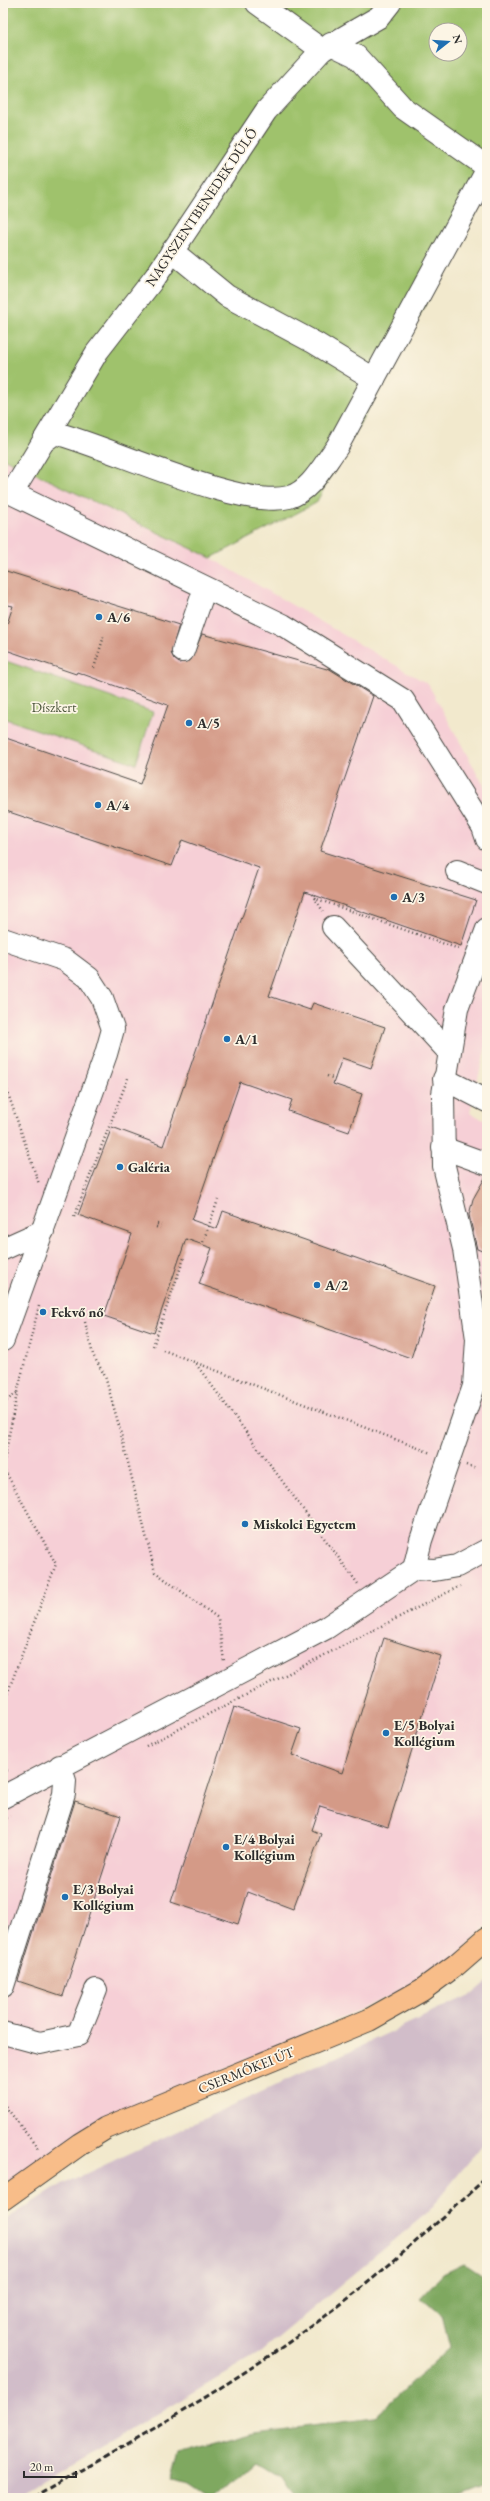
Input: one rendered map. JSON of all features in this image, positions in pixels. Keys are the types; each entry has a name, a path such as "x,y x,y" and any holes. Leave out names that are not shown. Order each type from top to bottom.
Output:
{"main road":[{"name":"CSERMŐKEI ÚT","path":"3,2199 50,2165 106,2128 369,2020 422,1990 456,1965 487,1938"}],"street":[{"path":"43,442 55,433 83,440 208,485 257,498 289,497 308,487 337,447 487,168 403,108 356,56 326,47 257,3"},
{"name":"NAGYSZENTBENEDEK DŰLŐ","path":"7,491 43,442 97,352 156,276 266,111 326,47 379,17 390,3"},
{"path":"172,251 227,296 315,342 374,379"},
{"path":"7,491 283,625 403,700 483,827 487,839"},
{"path":"183,651 205,588"},
{"path":"457,871 487,883"},
{"path":"333,927 449,1052"},
{"path":"414,1569 421,1540 474,1386 477,1339 464,1249 444,1166 444,1079 457,1009 487,929"},
{"path":"3,939 65,960 90,978 102,998 113,1029 106,1054 3,1340"},
{"path":"444,1079 487,1101"},
{"path":"443,1148 487,1164"},
{"path":"3,1249 46,1223"},
{"path":"10,1805 60,1766 326,1628 414,1569 434,1570 457,1566 487,1550"},
{"path":"3,1986 64,1794 65,1781 60,1766"},
{"path":"3,2033 40,2043 78,2035 96,1990"}],"path":[{"path":"94,668 104,636"},
{"path":"314,898 461,950"},
{"path":"326,1076 335,1078"},
{"path":"74,1217 128,1078"},
{"path":"3,1079 46,1223"},
{"path":"203,1242 218,1200"},
{"path":"156,1225 160,1226"},
{"path":"153,1346 184,1258"},
{"path":"3,1705 56,1564 3,1467 17,1393 39,1306"},
{"path":"85,1322 93,1354 105,1376 119,1426 155,1572 218,1618 226,1679"},
{"path":"163,1350 195,1364 448,1460 475,1468"},
{"path":"195,1364 369,1599"},
{"path":"3,1403 17,1393"},
{"path":"143,1748 466,1583"},
{"path":"3,1820 10,1805"},
{"path":"3,2103 50,2165"},
{"path":"478,2498 487,2494"}],"shaded area":[{"name":"Miskolci Egyetem","path":"3,458 211,558 428,684 487,791 487,1042 470,1112 487,1122 487,1925 443,1973 170,2093 3,2190"},
{"path":"487,1982 487,2139 428,2212 261,2352 16,2498 3,2498 3,2222 53,2189 474,1993"}],"green space":[{"path":"3,3 487,3 487,193 316,503 211,558 3,458"},
{"name":"Díszkert","path":"3,660 153,712 136,764 3,718"},
{"path":"464,2264 485,2278 487,2277 487,2487 458,2498 294,2498 279,2474 256,2460 213,2498 207,2498 189,2486 171,2482 179,2454 255,2433 374,2418 450,2347 442,2315 421,2297 443,2274"}],"building":[{"path":"3,570 179,625 171,653 174,659 179,663 191,660 202,634 327,669 328,668 373,696 320,851 476,900 461,946 305,892 269,996 310,1010 313,1003 385,1027 371,1068 342,1058 333,1084 362,1094 349,1132 288,1111 292,1100 240,1082 192,1220 217,1229 223,1211 435,1286 411,1358 199,1284 212,1248 186,1239 154,1333 104,1316 132,1234 78,1215 112,1127 163,1146 259,868 182,840 172,866 3,810 3,737 140,784 168,705 77,672 76,674 3,649 3,636 13,606 3,604"},
{"path":"486,1176 487,1253 477,1249 469,1215 473,1199"},
{"path":"384,1638 441,1656 388,1827 320,1806 312,1830 321,1834 293,1909 248,1892 238,1924 171,1902 234,1707 301,1729 292,1755 342,1773"},
{"name":"E/3 Bolyai Kollégium","path":"75,1801 121,1816 63,1996 18,1981"}],"railway":[{"path":"33,2498 197,2402 318,2322 417,2241 487,2177"}],"place":[{"name":"A/6","path":"99,617"},
{"name":"A/5","path":"189,723"},
{"name":"A/4","path":"98,805"},
{"name":"A/3","path":"394,897"},
{"name":"A/1","path":"227,1039"},
{"name":"Galéria","path":"120,1167"},
{"name":"A/2","path":"317,1285"},
{"name":"Fekvő nő","path":"43,1312"},
{"name":"Miskolci Egyetem","path":"245,1524"},
{"name":"E/5 Bolyai Kollégium","path":"386,1733"},
{"name":"E/4 Bolyai Kollégium","path":"226,1847"},
{"name":"E/3 Bolyai Kollégium","path":"65,1897"}]}
